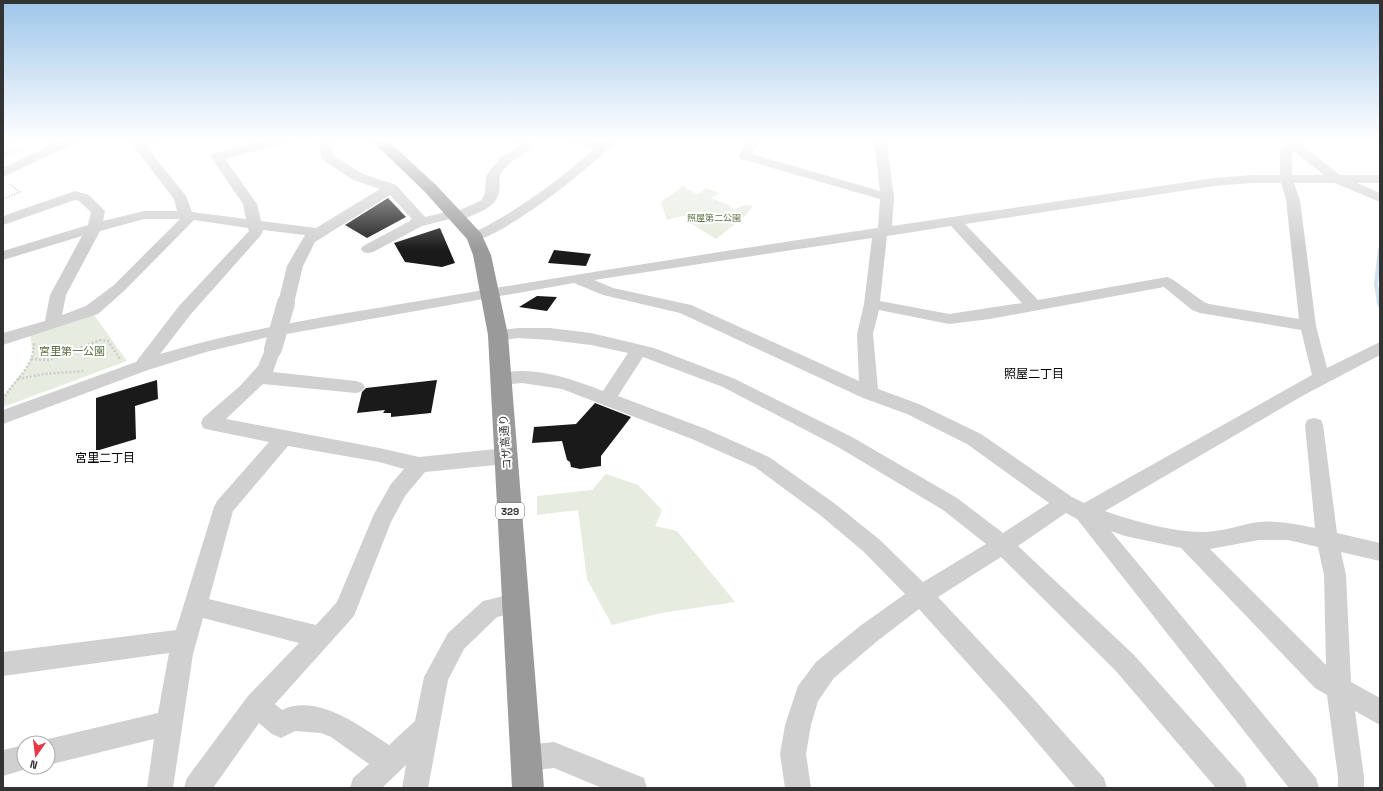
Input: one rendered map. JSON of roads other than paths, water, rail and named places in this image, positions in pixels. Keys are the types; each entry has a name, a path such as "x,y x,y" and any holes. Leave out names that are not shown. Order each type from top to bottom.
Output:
{"highway":[{"name":"コザ高通り","path":"417,176 475,237 482,255 498,335 528,788"}],"street":[{"path":"3,339 92,310 119,288 187,220 180,199 162,176"},
{"path":"142,366 185,310 256,232 250,204 230,176"},
{"path":"356,176 391,188 418,217 417,223"},
{"path":"368,249 417,223 455,215 488,203 492,193 492,176"},
{"path":"475,237 495,227 568,176"},
{"path":"813,176 886,197"},
{"path":"869,393 865,334 872,304 880,234 885,227 886,197 884,176"},
{"path":"1286,176 1293,200 1308,326 1321,378"},
{"path":"1333,176 1380,198"},
{"path":"3,417 142,366 203,347 264,333 490,293 577,278 880,234 1200,184 1251,179 1380,179"},
{"path":"391,188 309,239 295,266 286,304 266,369 210,423 379,455 419,465 506,456"},
{"path":"3,221 75,195 84,198 98,211 94,228 58,295 52,324"},
{"path":"3,256 94,228 144,215 185,214 319,233"},
{"path":"955,222 1034,306"},
{"path":"577,278 609,292 685,308 869,393 913,409 974,439 1074,508 1125,527 1187,540 1205,541 1259,531 1288,531 1380,552"},
{"path":"872,304 949,319 990,314 1167,282 1198,306 1206,310 1308,326"},
{"path":"498,335 550,334 591,339 639,350 729,383 845,442 950,504 1003,545 1124,662 1234,788"},
{"path":"607,398 639,350"},
{"path":"798,785 793,754 798,725 808,696 825,670 868,634 921,595 1003,545 1377,350"},
{"path":"259,377 356,387"},
{"path":"500,379 522,377 564,383 699,434 762,462 827,509 872,546 921,595 1022,705 1094,788"},
{"path":"1314,425 1327,539 1335,575 1339,690 1351,777 1351,788"},
{"path":"160,788 181,654 224,507 284,438"},
{"path":"197,788 257,705 346,609 381,520 398,490 419,465"},
{"path":"1074,508 1306,788"},
{"path":"1187,540 1324,680 1339,690 1380,712"},
{"path":"415,788 436,677 456,640 491,608 516,603"},
{"path":"196,606 321,637"},
{"path":"3,664 186,640"},
{"path":"257,705 281,725 292,718 322,720 340,728 390,762"},
{"path":"56,750 169,723"},
{"path":"363,788 427,727"},
{"path":"526,758 554,755 634,788"},
{"path":"3,763 16,760"}],"waterway":[{"path":"1379,302 1376,284 1380,249"},
{"path":"1379,301 1380,305"}],"district":[{"name":"照屋二丁目","path":"1034,374"},
{"name":"宮里二丁目","path":"105,458"}],"park label":[{"name":"照屋第二公園","path":"714,218"},
{"name":"宮里第一公園","path":"72,351"}]}
